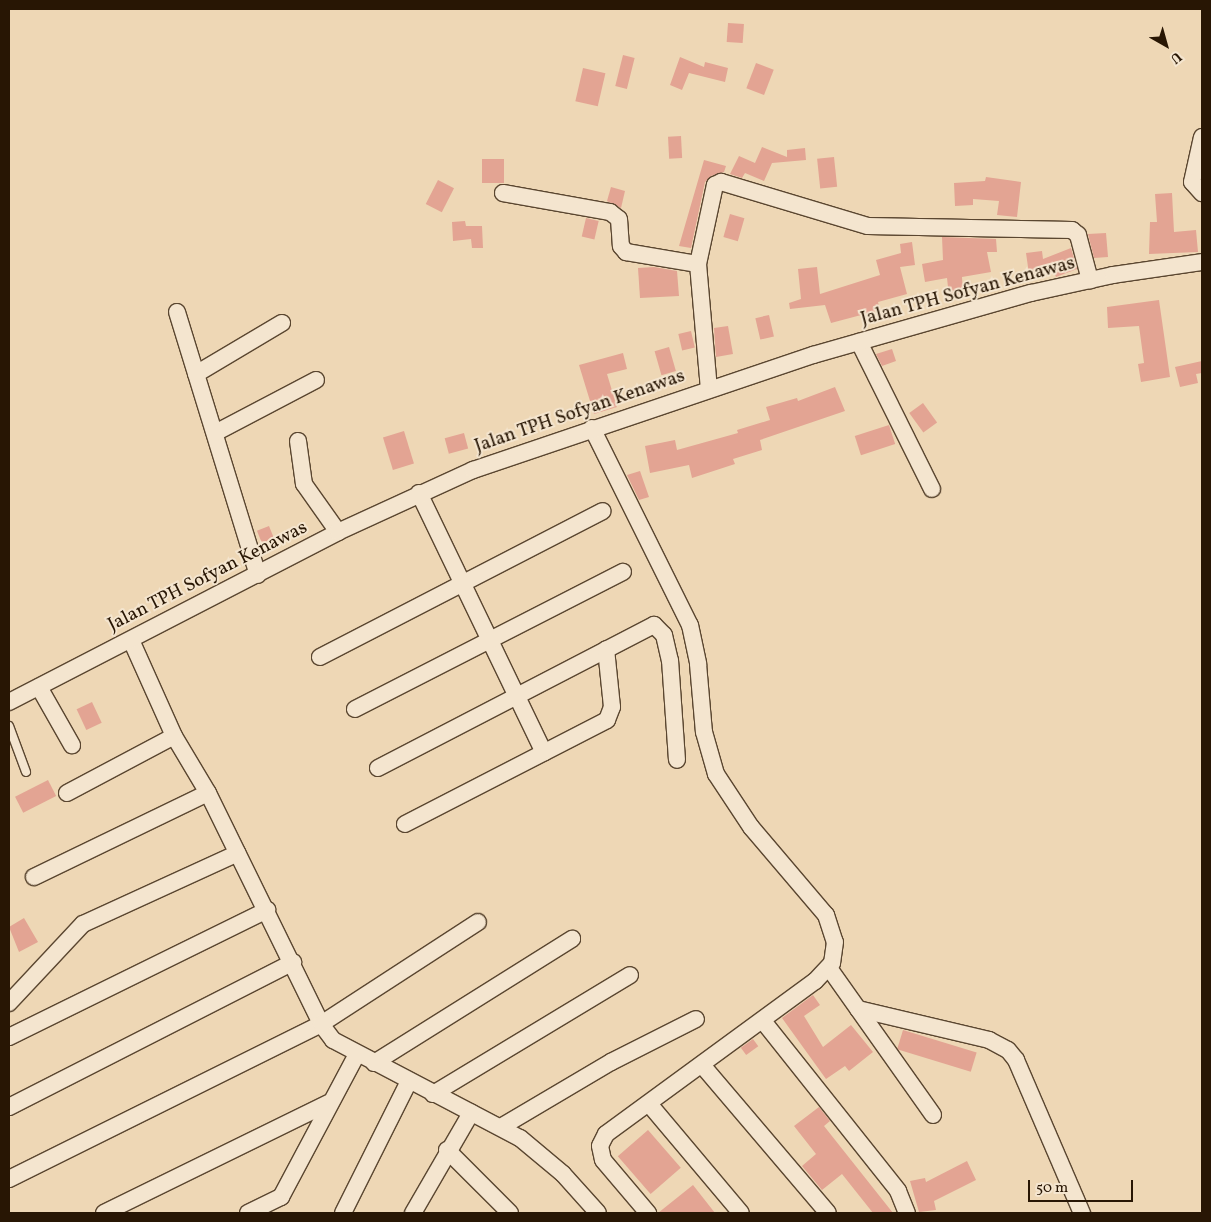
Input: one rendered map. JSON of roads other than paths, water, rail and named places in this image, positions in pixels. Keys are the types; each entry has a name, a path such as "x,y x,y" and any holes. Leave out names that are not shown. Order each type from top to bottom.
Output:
{"street":[{"path":"1202,137 1192,182 1202,193"},
{"path":"710,390 698,264 715,185 720,182 868,226 1072,230 1078,236 1090,280"},
{"path":"503,193 610,212 619,219 621,246 626,252 698,264"},
{"name":"Jalan TPH Sofyan Kenawas","path":"9,702 338,532 419,493 473,470 592,428 859,342 1031,292 1090,280 1202,262"},
{"path":"177,312 258,574"},
{"path":"196,374 282,323"},
{"path":"859,342 932,489"},
{"path":"215,433 316,380"},
{"path":"592,428 690,625 698,664 704,732 716,774 751,826 826,915 835,942 829,968 763,1021 612,1130 600,1146 603,1160 648,1213"},
{"path":"298,441 304,484 338,532"},
{"path":"419,493 544,752"},
{"path":"320,657 462,582 603,511"},
{"path":"355,709 623,572"},
{"path":"378,768 650,626 661,630 670,660 676,760"},
{"path":"131,640 174,736 208,793 293,962 321,1024 333,1040 471,1114 501,1128 538,1151 598,1213"},
{"path":"405,824 610,717 606,648"},
{"path":"39,687 72,745"},
{"path":"67,793 174,736"},
{"path":"34,877 208,793"},
{"path":"9,1002 82,924 238,853"},
{"path":"9,1037 266,910"},
{"path":"9,1180 321,1024 478,922"},
{"path":"374,1063 572,939"},
{"path":"9,1107 293,962"},
{"path":"829,968 933,1115"},
{"path":"433,1094 630,975"},
{"path":"858,1008 988,1040 1008,1050 1016,1060 1082,1213"},
{"path":"501,1128 611,1062 696,1019"},
{"path":"763,1021 898,1191 907,1213"},
{"path":"248,1213 281,1197 329,1103 358,1054"},
{"path":"702,1065 828,1213"},
{"path":"343,1213 409,1081"},
{"path":"104,1213 329,1103"},
{"path":"650,1104 741,1213"},
{"path":"417,1211 446,1150 471,1114"},
{"path":"446,1150 510,1213"}],"lane":[{"path":"9,726 26,772"}]}
